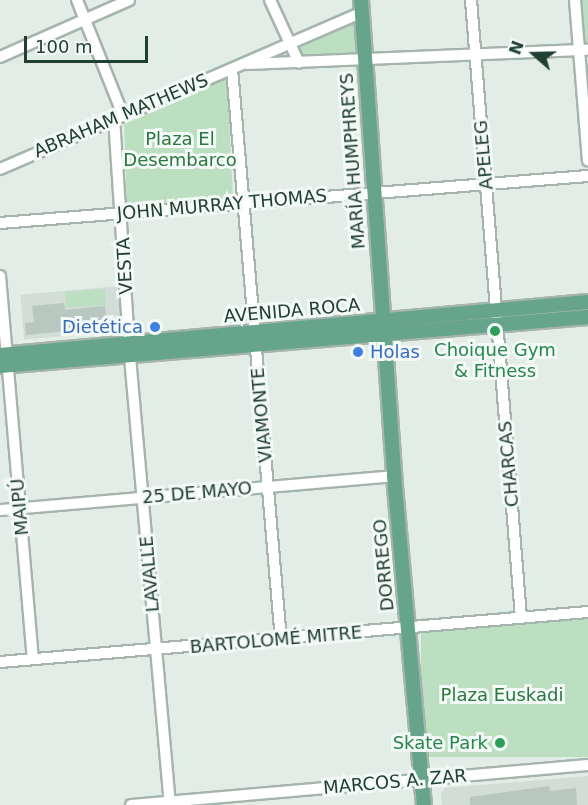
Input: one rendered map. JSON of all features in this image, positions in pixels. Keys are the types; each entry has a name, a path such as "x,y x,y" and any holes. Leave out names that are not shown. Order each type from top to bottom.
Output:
{"main road":[{"name":"MARÍA HUMPHREYS","path":"361,6 372,194 383,328"},
{"name":"AVENIDA ROCA","path":"383,328 496,310 588,302"},
{"name":"AVENIDA ROCA","path":"4,360 383,328 498,326 588,317"},
{"name":"DORREGO","path":"383,328 424,805"}],"street":[{"name":"VESTA","path":"77,0 118,116 130,350"},
{"path":"0,57 129,0"},
{"path":"270,0 298,63"},
{"name":"APELEG","path":"471,0 496,310"},
{"path":"575,0 584,50 588,160"},
{"name":"ABRAHAM MATHEWS","path":"0,169 290,43 361,6"},
{"name":"ABRAHAM MATHEWS","path":"237,66 476,57 584,50"},
{"name":"VIAMONTE","path":"237,66 242,204 280,641"},
{"name":"JOHN MURRAY THOMAS","path":"0,223 588,176"},
{"name":"MAIPÚ","path":"0,276 4,360 33,659"},
{"name":"CHARCAS","path":"496,310 521,618"},
{"name":"LAVALLE","path":"130,350 170,803"},
{"name":"25 DE MAYO","path":"0,510 394,476"},
{"name":"BARTOLOMÉ MITRE","path":"0,662 280,641 408,627 588,612"},
{"name":"MARCOS A. ZAR","path":"130,805 588,765"}],"shaded area":[{"path":"120,286 124,331 24,340 20,295"},
{"path":"588,776 588,805 442,805 441,794 445,788"}],"green space":[{"path":"580,0 588,0 588,43 584,44"},
{"path":"358,20 361,57 302,59 297,47"},
{"name":"Plaza El Desembarco","path":"227,75 233,198 127,208 124,120"},
{"path":"105,289 106,305 66,308 65,292"},
{"name":"Plaza Euskadi","path":"421,618 588,618 588,757 421,757"}],"building":[{"path":"64,303 65,310 105,306 107,327 26,335 25,323 34,322 32,306"},
{"path":"549,786 550,791 576,788 577,805 470,805 470,797"}],"place":[{"name":"Dietética","path":"155,327"},
{"name":"Choique Gym & Fitness","path":"495,331"},
{"name":"Holas","path":"358,352"},
{"name":"Skate Park","path":"500,743"}]}
